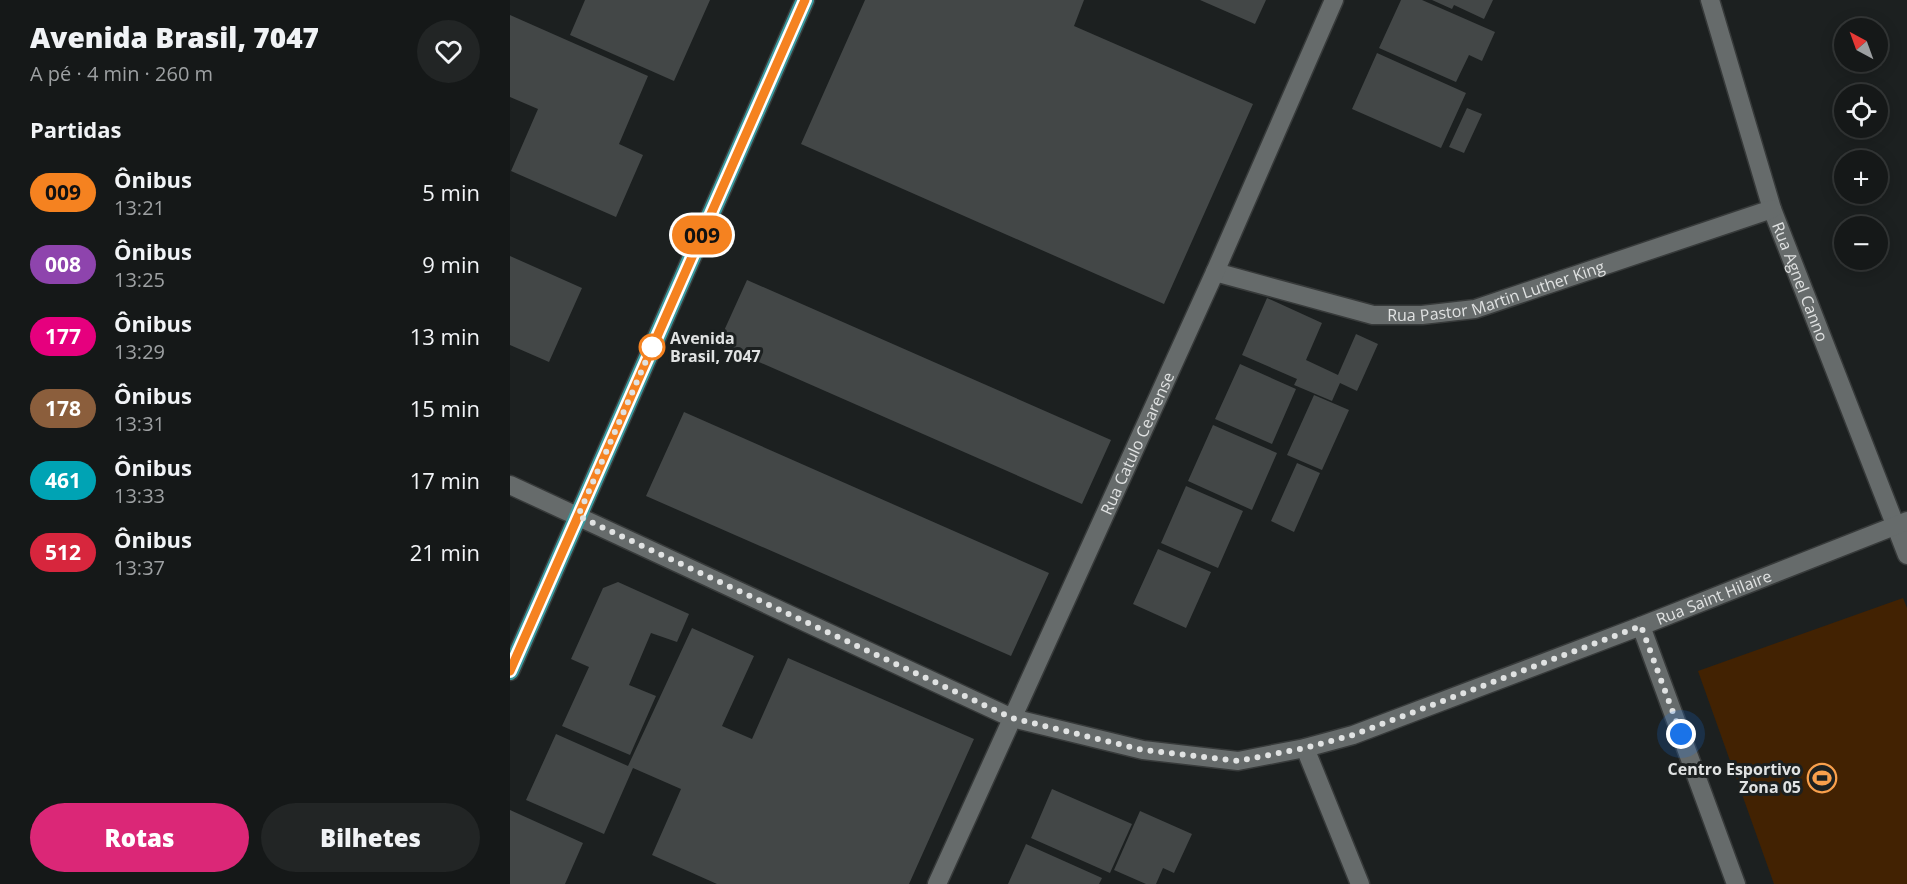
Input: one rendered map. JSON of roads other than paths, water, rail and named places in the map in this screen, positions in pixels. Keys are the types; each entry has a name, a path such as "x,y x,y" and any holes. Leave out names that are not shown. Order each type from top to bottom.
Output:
{"main road":[{"path":"510,671 805,0"}],"street":[{"name":"Rua Catulo Cearense","path":"937,884 1215,272 1334,0"},
{"name":"Rua Agnel Canno","path":"1710,0 1773,209 1901,523 1907,555"},
{"name":"Rua Pastor Martin Luther King","path":"1215,272 1373,315 1432,314 1475,309 1773,209"},
{"name":"Rua Saint Hilaire","path":"510,485 1012,718 1143,750 1238,761 1305,748 1353,735 1641,626 1901,523"},
{"path":"1641,626 1736,884"},
{"path":"1305,748 1360,884"}],"place":[{"name":"Avenida Brasil, 7047","path":"652,347"},
{"name":"Centro Esportivo Zona 05","path":"1822,778"}]}
